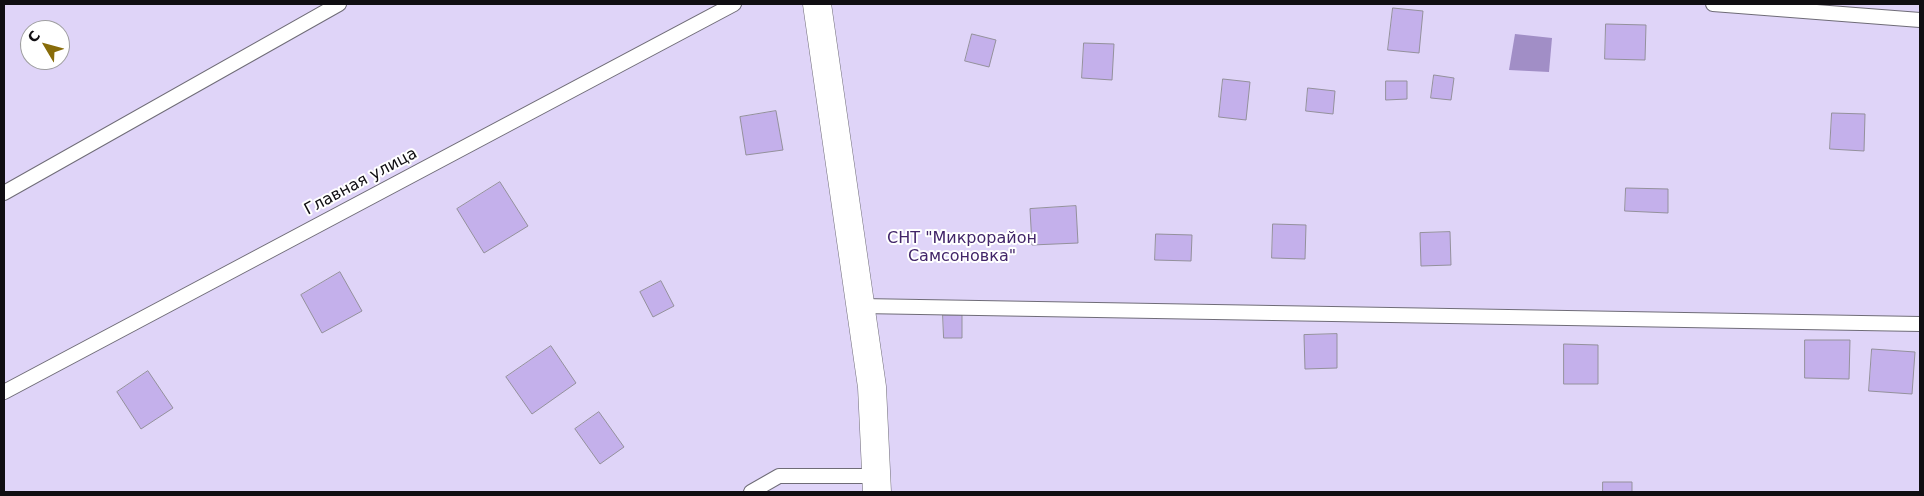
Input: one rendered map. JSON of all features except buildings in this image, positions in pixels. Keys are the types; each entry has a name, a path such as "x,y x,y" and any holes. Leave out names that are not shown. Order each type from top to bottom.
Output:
{"street":[{"path":"818,4 872,386 877,484"}],"lane":[{"path":"4,193 339,4"},
{"name":"Главная улица","path":"4,392 734,4"},
{"path":"1713,4 1920,20"},
{"path":"861,306 1920,324"},
{"path":"751,492 780,476 877,484"}],"green space":[{"name":"СНТ \"Микрорайон Самсоновка\"","path":"4,4 1920,4 1920,492 4,492"}],"shaded area":[{"path":"1515,34 1552,38 1549,72 1509,70"}]}
